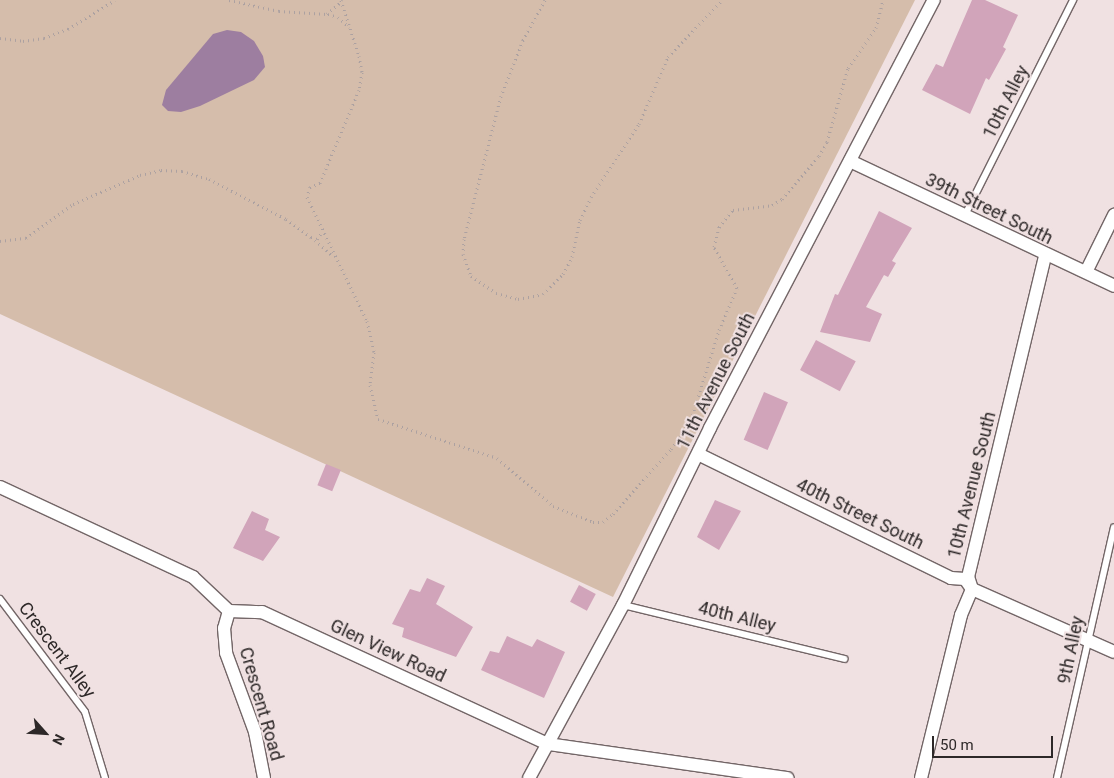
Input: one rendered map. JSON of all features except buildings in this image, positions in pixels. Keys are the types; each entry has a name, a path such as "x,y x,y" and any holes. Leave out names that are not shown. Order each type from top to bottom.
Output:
{"street":[{"name":"11th Avenue South","path":"529,778 623,605 698,454 934,0"},
{"name":"39th Street South","path":"850,161 1045,256 1086,272 1114,286"},
{"path":"1086,272 1114,215"},
{"name":"10th Avenue South","path":"921,778 961,615 972,589 968,577 1045,256"},
{"name":"40th Street South","path":"698,454 951,578 965,579 972,589 1114,652"},
{"path":"0,487 193,577 230,611"},
{"name":"Glen View Road","path":"230,611 262,612 548,744 788,778"},
{"name":"Crescent Road","path":"230,611 224,628 226,653 255,732 264,778"}],"lane":[{"name":"10th Alley","path":"964,217 1074,0"},
{"name":"9th Alley","path":"1057,778 1114,527"},
{"name":"Crescent Alley","path":"0,600 85,712 105,778"},
{"name":"40th Alley","path":"623,605 845,659"}],"path":[{"path":"0,38 23,41 44,38 68,29 115,0"},
{"path":"229,0 279,11 338,16 350,28"},
{"path":"545,0 523,40 501,96 464,239 463,254 472,276 496,293 518,299 543,294 564,274 572,257 580,220 591,197 639,124 668,57 722,0"},
{"path":"327,14 342,1 362,72 359,90 320,183 310,187 308,197 335,258 355,290 367,321 374,352 372,401 378,419 386,424 497,458 541,498 567,515 593,522 603,522 613,514 682,436 702,393 719,330 737,288 714,247 719,227 733,210 772,205 782,199 819,156 826,142 848,68 876,28 883,0"},
{"path":"0,241 26,238 73,204 140,175 162,170 182,172 209,179 286,219 314,238 335,258"},
{"path":"314,238 317,239 322,231"}],"shaded area":[{"path":"0,0 915,0 613,597 0,314"},
{"path":"227,30 241,32 254,41 263,56 265,67 254,80 200,106 181,112 168,111 162,105 166,90 213,34"}]}
